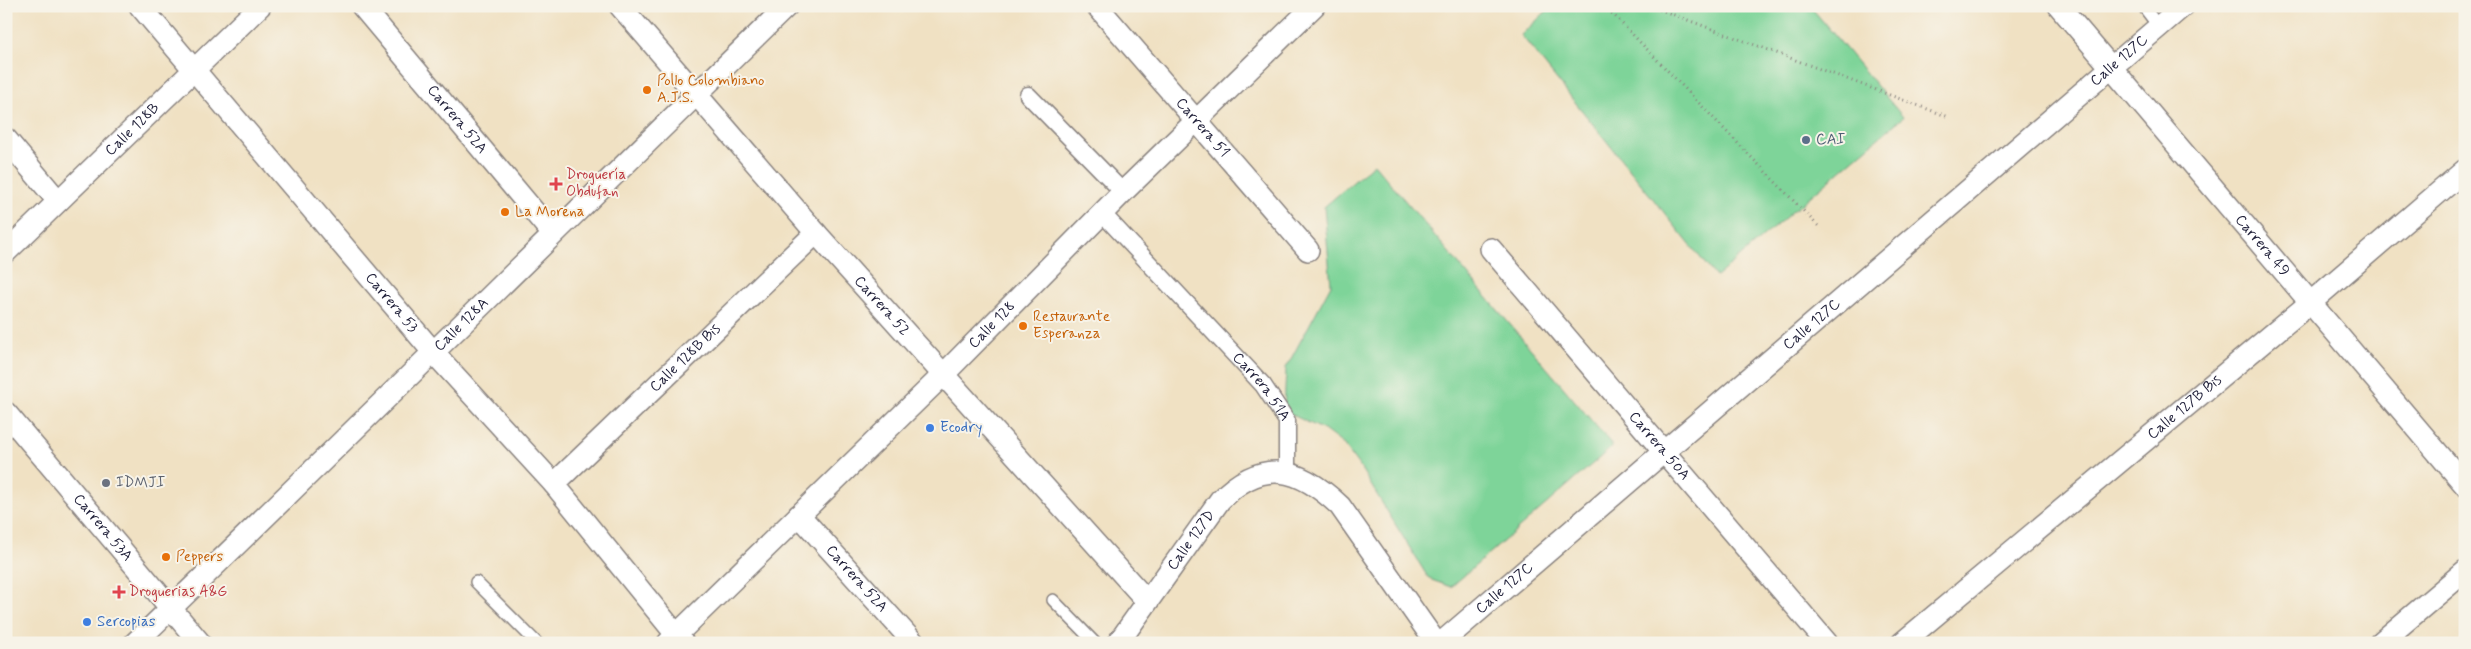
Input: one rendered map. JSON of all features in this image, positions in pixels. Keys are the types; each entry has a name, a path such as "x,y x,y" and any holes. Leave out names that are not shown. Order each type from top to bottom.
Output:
{"street":[{"name":"Carrera 53","path":"140,6 434,353 554,484 676,640"},
{"name":"Calle 128B","path":"6,252 260,6"},
{"name":"Carrera 52A","path":"362,6 552,233"},
{"name":"Carrera 52","path":"620,6 816,232 1147,601"},
{"name":"Calle 128A","path":"135,643 434,353 552,233 787,6"},
{"name":"Carrera 51","path":"1097,6 1308,250"},
{"name":"Calle 128","path":"676,640 799,515 943,375 1123,192 1314,6"},
{"name":"Carrera 49","path":"2059,6 2465,485"},
{"name":"Calle 127C","path":"1441,643 2183,6"},
{"path":"1028,95 1123,192"},
{"path":"6,139 58,201"},
{"name":"Calle 127B Bis","path":"1902,643 2310,303 2465,170"},
{"name":"Carrera 51A","path":"1102,213 1263,385 1287,421 1287,474"},
{"name":"Calle 128B Bis","path":"554,484 816,232"},
{"name":"Carrera 50A","path":"1491,249 1619,402 1664,452 1826,643"},
{"name":"Carrera 53A","path":"6,413 200,643"},
{"name":"Calle 127D","path":"1118,643 1220,500 1236,484 1256,475 1272,472 1287,474"},
{"path":"1287,474 1304,478 1324,490 1340,506 1436,643"},
{"name":"Carrera 52A","path":"799,515 914,643"},
{"path":"2380,643 2465,571"}],"lane":[{"path":"2143,6 2159,27"},
{"path":"476,582 536,643"},
{"path":"1053,600 1095,643"}],"path":[{"path":"1605,6 1818,226"},
{"path":"1650,6 1948,117"}],"green space":[{"path":"1552,6 1810,6 1903,117 1716,277 1521,35"},
{"path":"1374,164 1613,446 1451,587 1429,579 1360,467 1344,445 1324,430 1284,411 1286,368 1331,285 1324,207"}],"place":[{"name":"Pollo Colombiano A.J.S.","path":"647,90"},
{"name":"CAI","path":"1806,140"},
{"name":"Droguería Obdufan","path":"556,184"},
{"name":"La Morena","path":"505,212"},
{"name":"Restaurante Esperanza","path":"1023,326"},
{"name":"Ecodry","path":"930,428"},
{"name":"IDMJI","path":"106,483"},
{"name":"Peppers","path":"166,557"},
{"name":"Droguerias A&G","path":"119,592"},
{"name":"Sercopias","path":"87,622"}]}
